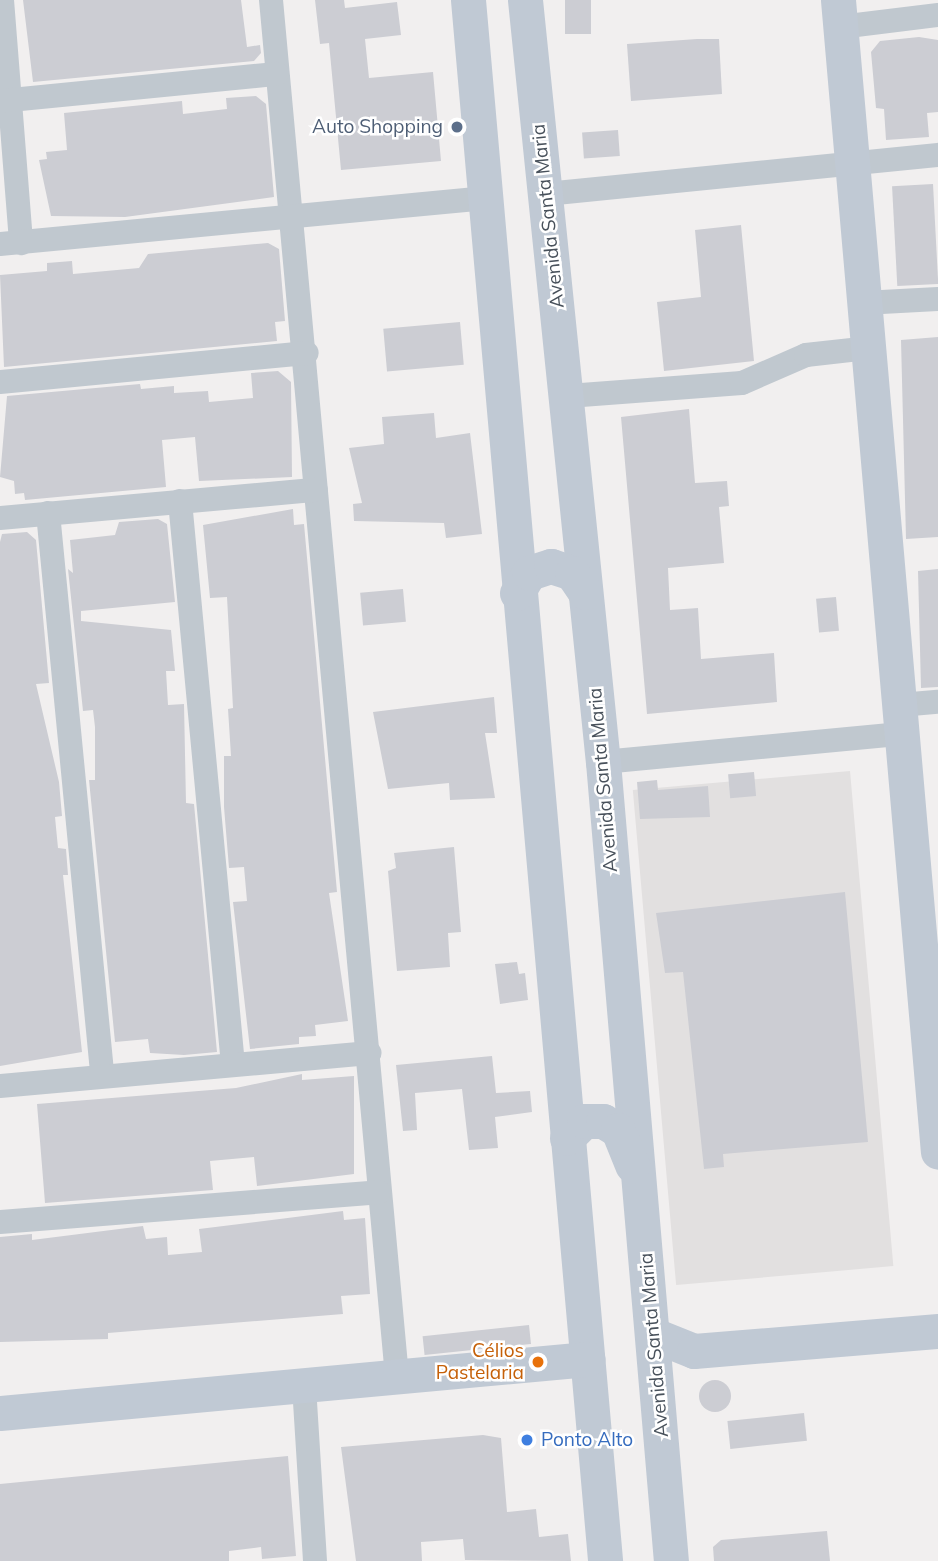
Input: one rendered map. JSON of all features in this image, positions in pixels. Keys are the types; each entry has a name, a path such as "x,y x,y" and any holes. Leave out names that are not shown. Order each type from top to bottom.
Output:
{"main road":[{"path":"468,0 517,593 609,1558"},
{"name":"Avenida Santa Maria","path":"525,0 568,396 603,762 659,1388 667,1558"},
{"path":"839,13 938,1143"},
{"path":"512,531 524,551 545,558 566,551 579,532"},
{"path":"517,593 529,573 551,566 572,573 585,592"},
{"path":"567,1138 584,1121 612,1125 639,1181"},
{"path":"654,1335 694,1351 938,1331"},
{"path":"659,1388 694,1351"},
{"path":"0,1413 588,1359"}],"street":[{"path":"2,0 10,244 484,198"},
{"path":"271,0 307,353 316,490 370,1054 379,1192 397,1377"},
{"path":"839,13 938,15"},
{"path":"5,100 277,74"},
{"path":"546,194 938,155"},
{"path":"863,303 938,299"},
{"path":"568,396 742,383 806,355 867,348"},
{"path":"0,382 307,353"},
{"path":"0,518 316,490"},
{"path":"180,501 233,1065"},
{"path":"48,513 102,1072"},
{"path":"603,762 901,719 938,702"},
{"path":"0,1086 102,1072 370,1054"},
{"path":"0,1222 379,1192"},
{"path":"304,1386 315,1561"}],"shaded area":[{"path":"850,771 893,1266 676,1285 633,790"}],"building":[{"path":"23,0 241,0 247,47 260,45 261,53 254,61 33,82"},
{"path":"315,0 344,0 345,8 397,2 401,35 365,39 369,78 433,72 441,161 341,170 329,43 320,44"},
{"path":"565,0 591,0 591,34 565,34"},
{"path":"919,37 938,40 938,112 927,113 929,137 886,140 884,109 876,108 871,52 880,41"},
{"path":"719,39 722,94 631,101 627,44"},
{"path":"256,96 266,104 274,197 125,217 51,216 39,160 47,159 46,152 67,150 64,113 182,101 183,114 227,109 226,98"},
{"path":"618,130 620,156 584,158 582,133"},
{"path":"933,184 938,284 897,286 892,186"},
{"path":"741,225 754,361 664,371 657,302 701,297 695,230"},
{"path":"268,243 279,249 285,321 275,322 277,341 4,367 0,275 47,271 47,263 72,261 73,274 139,268 148,254"},
{"path":"460,322 464,365 387,372 383,329"},
{"path":"938,337 938,537 906,539 901,340"},
{"path":"278,371 291,382 292,477 199,481 195,437 162,440 166,487 25,500 24,493 15,494 14,481 0,477 7,396 140,384 141,389 174,386 174,393 208,391 209,402 253,398 251,373"},
{"path":"689,409 695,483 727,481 729,506 719,507 724,563 668,568 670,610 698,608 701,659 774,653 777,702 647,714 621,417"},
{"path":"434,413 436,438 470,433 482,534 446,538 444,523 354,521 353,504 362,503 349,448 384,444 382,417"},
{"path":"293,509 294,525 304,524 337,892 329,893 348,1021 315,1025 316,1036 299,1037 299,1044 250,1049 233,902 247,901 244,867 229,868 224,807 224,756 231,756 228,709 233,708 227,597 210,598 203,525"},
{"path":"158,519 167,524 175,602 81,611 81,621 171,630 175,671 166,671 168,705 184,704 186,803 194,804 217,1052 184,1055 150,1053 148,1039 115,1042 89,780 95,780 95,727 93,710 83,711 68,569 73,573 70,540 115,535 119,522"},
{"path":"27,532 36,540 49,683 36,684 59,782 62,816 55,817 58,848 66,849 68,875 63,875 82,1052 0,1066 0,542 2,534"},
{"path":"938,569 938,687 921,688 918,571"},
{"path":"403,589 406,622 363,626 360,593"},
{"path":"836,597 839,631 819,633 816,599"},
{"path":"494,697 497,733 485,733 495,798 450,800 449,783 388,789 373,712"},
{"path":"754,772 756,796 730,798 728,774"},
{"path":"657,780 658,790 708,786 710,817 640,819 637,782"},
{"path":"454,847 461,932 448,933 450,967 397,971 388,871 396,868 394,853"},
{"path":"845,892 868,1142 723,1154 724,1167 704,1169 683,972 665,973 656,913"},
{"path":"517,962 519,974 525,973 528,1000 500,1004 495,964"},
{"path":"492,1056 496,1093 530,1091 532,1112 495,1117 498,1148 469,1150 462,1089 415,1093 417,1130 403,1131 396,1065"},
{"path":"302,1074 302,1080 354,1076 354,1174 257,1186 254,1157 210,1161 213,1190 45,1203 37,1104 236,1088"},
{"path":"343,1211 344,1220 365,1218 370,1294 341,1296 343,1314 108,1333 108,1339 0,1342 0,1237 32,1234 32,1240 143,1226 146,1239 167,1237 168,1255 202,1252 199,1229"},
{"path":"529,1325 531,1344 425,1355 423,1336"},
{"path":"715,1380 727,1384 731,1396 727,1408 715,1412 703,1408 699,1396 703,1384"},
{"path":"804,1413 807,1441 730,1449 727,1421"},
{"path":"483,1435 501,1438 507,1512 536,1509 539,1537 568,1534 571,1561 465,1560 463,1539 421,1542 422,1561 356,1561 341,1447"},
{"path":"288,1456 296,1556 262,1559 261,1547 229,1551 229,1561 0,1561 0,1484"},
{"path":"827,1531 830,1561 714,1561 713,1547 721,1540"}],"place":[{"name":"Auto Shopping","path":"457,127"},
{"name":"Célios Pastelaria","path":"538,1362"},
{"name":"Ponto Alto","path":"527,1440"}]}
